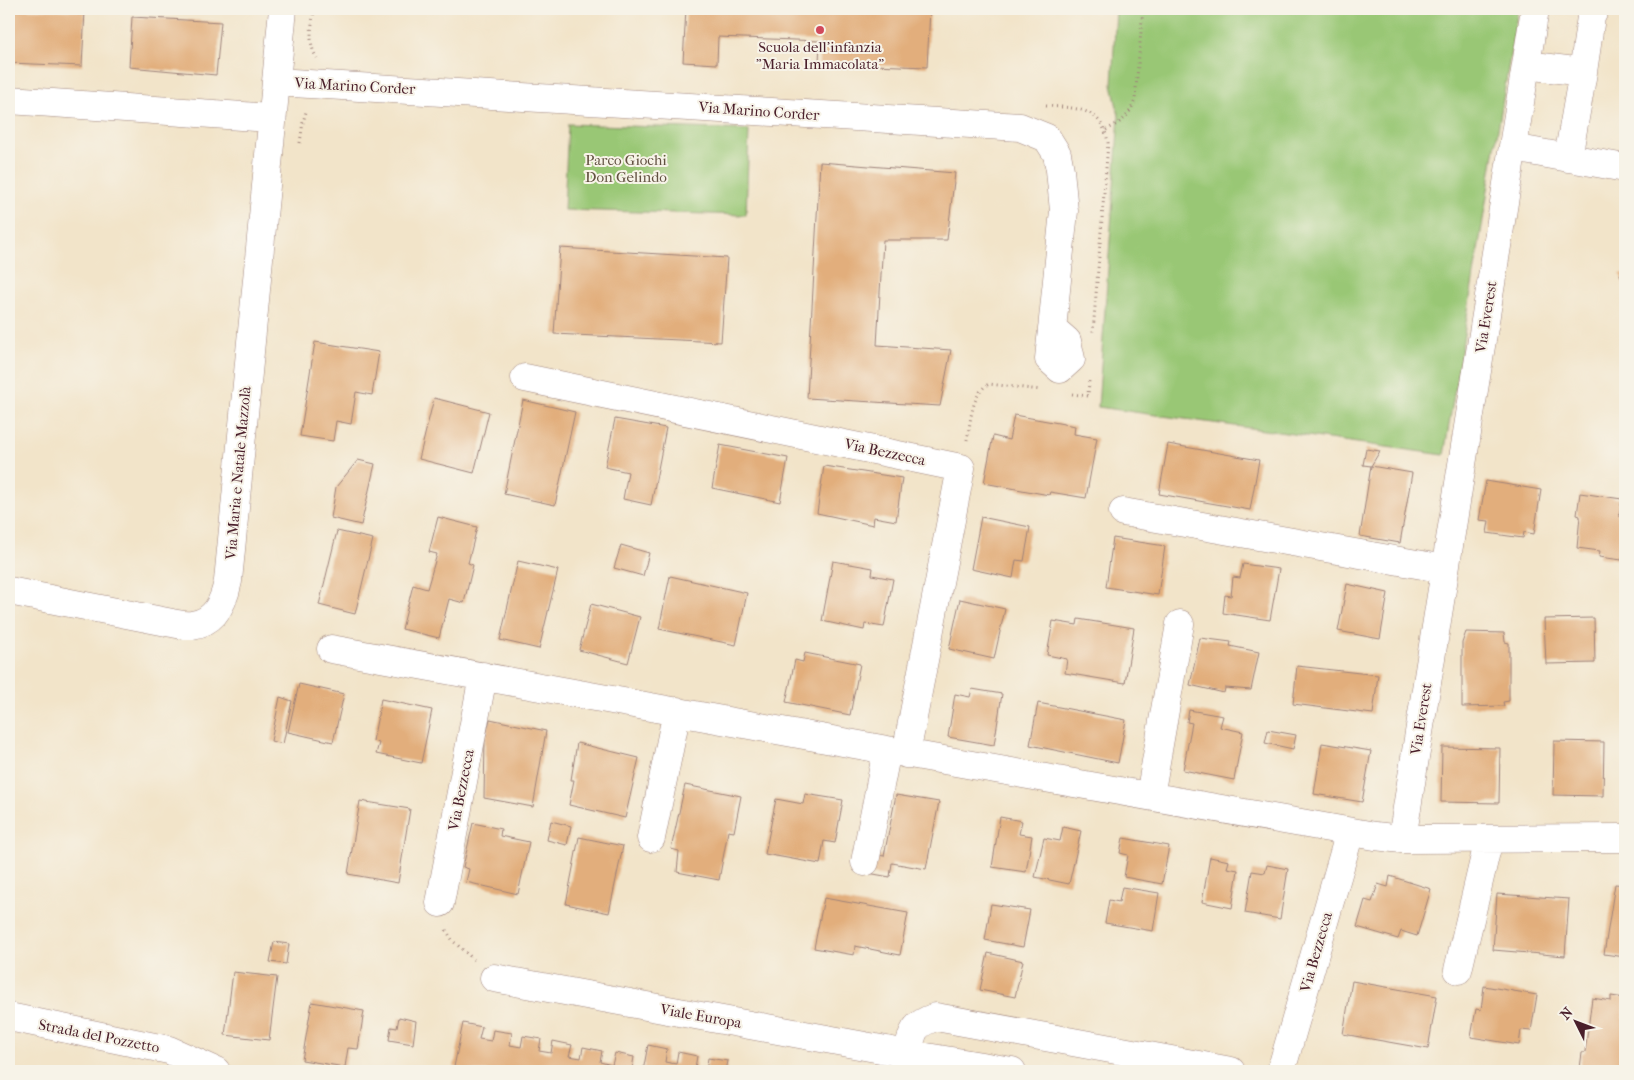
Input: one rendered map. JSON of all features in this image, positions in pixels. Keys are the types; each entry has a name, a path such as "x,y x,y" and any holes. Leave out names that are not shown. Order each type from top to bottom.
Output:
{"street":[{"name":"Via Maria e Natale Mazzolà","path":"9,591 172,623 192,625 209,618 218,610 225,596 228,581 271,118 283,9"},
{"name":"Via Everest","path":"1402,839 1535,9"},
{"path":"1568,158 1591,17 1595,9"},
{"path":"1526,65 1583,72"},
{"name":"Via Marino Corder","path":"276,82 1020,127 1047,138 1057,154 1064,211 1052,328"},
{"path":"9,100 271,118"},
{"path":"1513,148 1625,168"},
{"name":"Via Bezzecca","path":"525,378 961,468"},
{"path":"865,862 896,752 961,468"},
{"path":"1123,512 1445,569"},
{"path":"1150,796 1180,624"},
{"path":"331,649 896,752 1350,832 1402,839 1625,838"},
{"name":"Via Bezzecca","path":"440,903 483,676"},
{"path":"651,838 676,711"},
{"name":"Via Bezzecca","path":"1281,1071 1350,832"},
{"path":"1458,970 1490,839"},
{"name":"Viale Europa","path":"494,978 908,1054 1012,1071"},
{"name":"Strada del Pozzetto","path":"9,1017 169,1050 216,1071"},
{"path":"908,1054 912,1032 922,1022 936,1017 1231,1071"}],"path":[{"path":"314,9 310,39 312,50 318,58 323,60"},
{"path":"1106,130 1123,121 1130,113 1135,100 1143,9"},
{"path":"317,64 318,58"},
{"path":"1039,106 1078,108 1089,112 1098,119 1106,130 1108,143 1093,337"},
{"path":"1070,393 1088,396 1090,376"},
{"path":"961,468 976,395 982,388 989,384 1043,390"},
{"path":"440,903 440,918 452,941 494,978"}],"green space":[{"path":"1116,9 1518,9 1444,455 1098,407 1119,116 1112,85"},
{"name":"Parco Giochi Don Gelindo","path":"568,124 749,130 746,215 564,210"}],"building":[{"path":"9,9 85,11 82,66 9,63"},
{"path":"686,9 930,9 927,67 819,63 820,41 718,37 717,64 683,62"},
{"path":"132,17 221,22 216,75 129,67"},
{"path":"820,162 955,173 947,240 883,240 877,345 951,350 940,406 807,398"},
{"path":"560,248 727,258 721,342 554,334"},
{"path":"1625,273 1625,286 1620,274"},
{"path":"315,342 379,352 372,395 356,392 351,424 336,421 333,441 300,436"},
{"path":"434,398 489,412 474,473 419,459"},
{"path":"523,400 575,412 555,505 504,494"},
{"path":"1014,415 1075,426 1074,434 1097,438 1086,498 1050,492 1049,495 984,483 993,436 1009,440"},
{"path":"615,419 666,428 651,505 623,499 628,472 605,467"},
{"path":"1168,444 1259,460 1250,510 1159,494"},
{"path":"720,445 788,458 780,502 712,488"},
{"path":"1366,449 1380,451 1371,466 1363,465"},
{"path":"358,460 375,464 361,525 331,518 336,487"},
{"path":"824,466 902,478 896,521 874,517 873,525 817,513"},
{"path":"1371,466 1412,473 1400,543 1360,536"},
{"path":"1486,481 1541,490 1534,534 1524,532 1523,538 1487,533 1489,521 1479,520"},
{"path":"1580,493 1622,499 1619,516 1625,517 1625,537 1622,560 1599,557 1600,551 1577,548 1580,516 1577,515"},
{"path":"438,517 477,527 468,563 473,565 464,603 449,599 439,638 402,629 413,585 427,589 437,554 429,552"},
{"path":"981,517 1030,527 1024,561 1016,560 1013,578 971,569"},
{"path":"337,531 373,539 355,614 319,605"},
{"path":"1113,538 1165,546 1158,595 1106,587"},
{"path":"621,545 649,553 643,576 614,568"},
{"path":"518,561 558,570 539,649 500,640"},
{"path":"833,561 873,568 872,575 893,579 884,627 865,624 864,630 822,621"},
{"path":"1243,564 1279,569 1270,620 1223,613 1225,595 1231,596 1233,577 1240,578"},
{"path":"670,576 747,593 736,645 659,629"},
{"path":"1347,584 1388,593 1380,639 1338,631"},
{"path":"960,599 1005,609 994,659 949,649"},
{"path":"591,604 640,617 628,663 579,650"},
{"path":"1594,618 1595,663 1546,664 1544,619"},
{"path":"1078,619 1134,628 1125,683 1065,673 1067,659 1047,655 1053,621 1077,625"},
{"path":"1466,632 1504,633 1505,642 1509,643 1509,701 1503,702 1504,706 1462,707 1462,643"},
{"path":"1200,638 1231,642 1230,646 1259,652 1251,690 1225,688 1224,693 1190,685"},
{"path":"805,653 860,664 850,715 786,702 795,660 803,662"},
{"path":"1297,666 1378,675 1373,714 1293,704"},
{"path":"299,684 344,694 333,742 288,732"},
{"path":"972,689 1002,694 994,745 948,737 955,694 970,697"},
{"path":"280,697 292,701 283,744 271,741"},
{"path":"381,699 432,710 421,763 376,754 379,743 373,741"},
{"path":"1038,703 1126,720 1118,763 1030,745"},
{"path":"1189,710 1223,716 1220,727 1243,732 1234,780 1183,770 1192,723 1187,722"},
{"path":"490,719 546,731 533,807 484,798 485,739"},
{"path":"1268,730 1296,735 1293,749 1265,743"},
{"path":"1554,741 1604,742 1603,796 1553,795"},
{"path":"577,743 639,758 625,818 569,805 574,780 571,780"},
{"path":"1322,743 1371,751 1362,802 1314,794"},
{"path":"1442,747 1500,748 1499,803 1441,802"},
{"path":"685,785 741,796 734,832 728,831 719,880 677,872 679,851 671,849"},
{"path":"805,794 843,800 835,843 824,841 820,864 765,854 776,799 803,804"},
{"path":"896,795 939,802 926,869 892,863 890,877 868,873 872,854 884,856"},
{"path":"360,801 410,809 398,883 348,874"},
{"path":"1000,817 1022,821 1019,834 1032,836 1026,872 992,867"},
{"path":"551,821 571,826 567,845 547,840"},
{"path":"473,823 501,829 500,836 529,842 518,894 466,882 469,869 463,867"},
{"path":"1063,827 1081,831 1069,884 1035,877 1044,838 1060,841"},
{"path":"579,837 623,846 609,913 566,904"},
{"path":"1123,838 1169,846 1162,884 1124,877 1128,855 1120,853"},
{"path":"1210,857 1229,861 1227,868 1238,870 1232,908 1202,902"},
{"path":"1267,865 1288,869 1280,919 1245,913 1252,871 1265,873"},
{"path":"1390,876 1431,889 1417,936 1401,931 1398,939 1357,927 1365,900 1372,902 1378,884 1388,887"},
{"path":"1615,884 1625,885 1625,957 1604,954"},
{"path":"1122,887 1159,893 1153,931 1105,923 1109,900 1119,902"},
{"path":"1497,894 1569,899 1565,956 1493,950"},
{"path":"824,898 908,913 900,955 855,946 854,955 814,948"},
{"path":"991,904 1030,910 1023,947 985,940"},
{"path":"274,942 289,944 286,964 270,962"},
{"path":"988,953 1023,961 1015,997 980,990"},
{"path":"233,972 277,977 269,1040 225,1035"},
{"path":"1352,981 1437,996 1428,1049 1343,1034"},
{"path":"1484,986 1537,995 1531,1031 1521,1030 1519,1045 1471,1037 1476,1009 1481,1010"},
{"path":"1611,996 1625,998 1623,1018 1625,1018 1625,1071 1595,1071 1580,1068 1582,1053 1585,1052 1592,998 1611,1001"},
{"path":"312,1002 364,1011 358,1049 348,1048 345,1067 302,1060"},
{"path":"399,1017 416,1021 413,1044 389,1040 391,1027 397,1028"},
{"path":"463,1023 482,1027 479,1039 491,1041 493,1030 512,1033 510,1045 521,1047 523,1036 541,1039 539,1051 551,1053 553,1041 572,1045 569,1056 581,1058 583,1047 602,1051 600,1062 612,1065 615,1053 634,1057 632,1069 639,1071 474,1071 454,1067"},
{"path":"648,1045 667,1049 665,1062 676,1064 678,1052 697,1056 695,1068 704,1071 643,1071"},
{"path":"708,1058 728,1061 726,1071 706,1071"}],"place":[{"name":"Scuola dell'infanzia \"Maria Immacolata\"","path":"820,30"}]}
